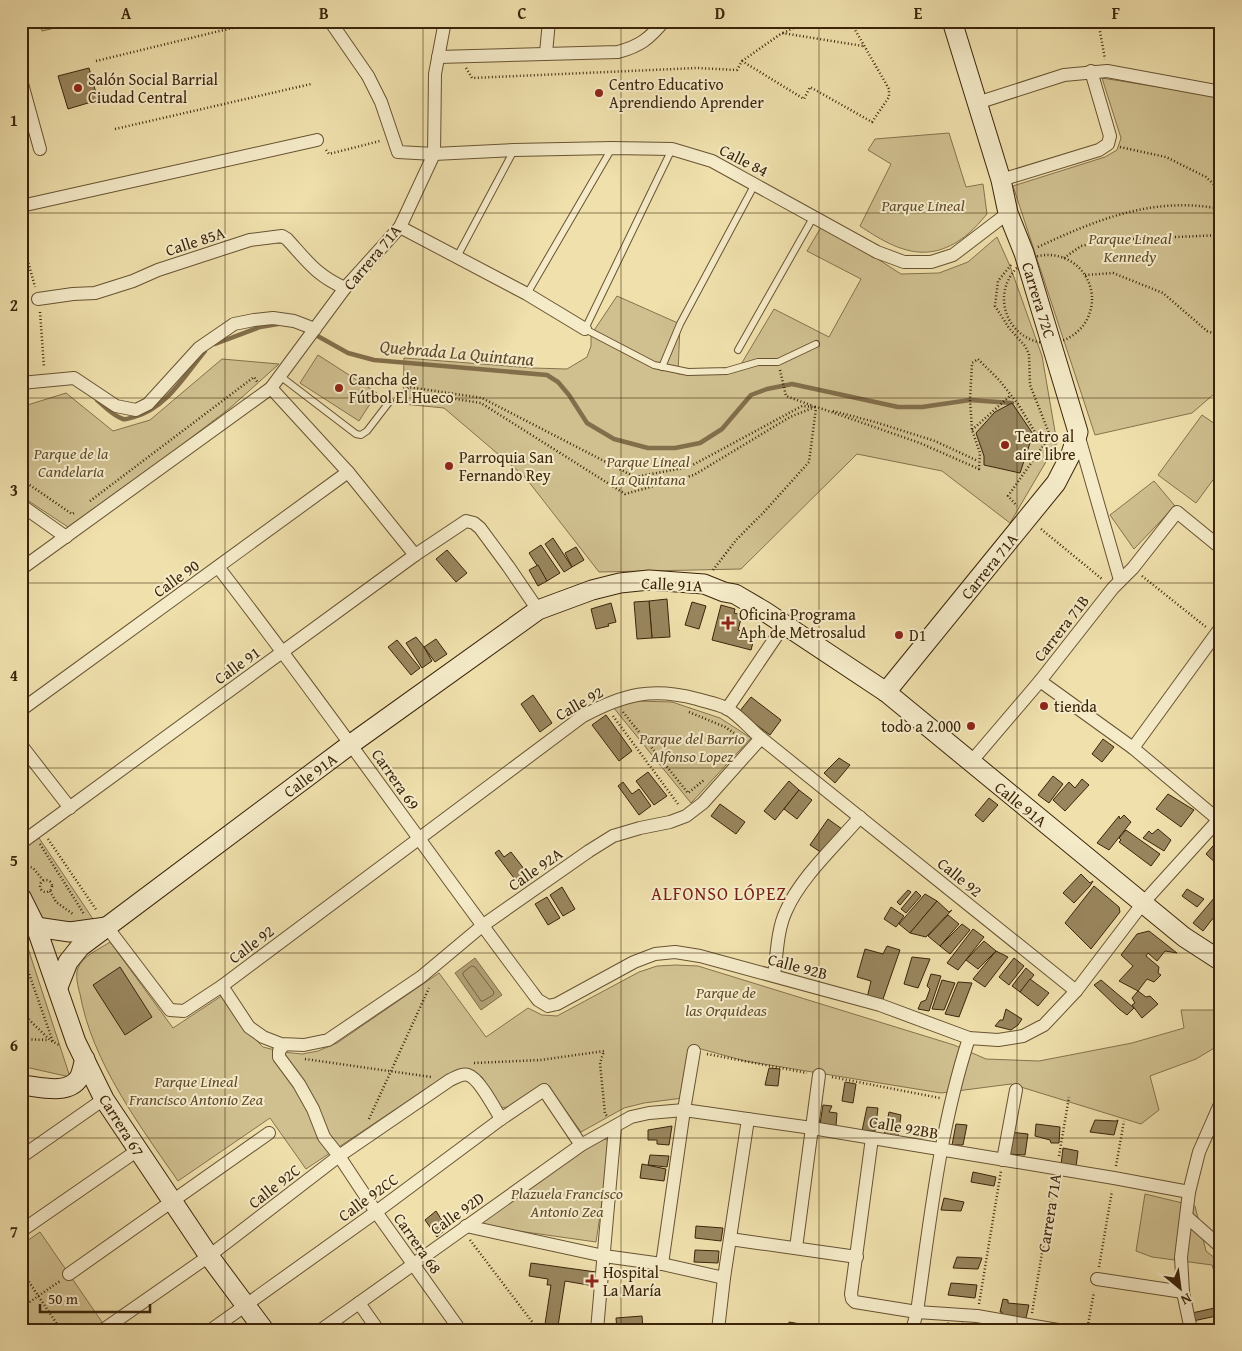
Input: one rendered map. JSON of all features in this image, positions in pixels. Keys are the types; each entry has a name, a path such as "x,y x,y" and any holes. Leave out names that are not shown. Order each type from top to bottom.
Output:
{"street":[{"name":"Calle 84","path":"330,21 368,76 382,102 398,152 434,154 514,150 672,149 712,161 877,252 904,262 931,262 952,255 1008,214"},
{"name":"Carrera 71A","path":"21,569 267,390 280,376 345,288 400,227 434,154 435,74 446,21"},
{"path":"546,53 549,21"},
{"path":"438,57 618,52 634,48 648,39 664,21"},
{"name":"Carrera 72C","path":"957,22 977,103 1001,180 1008,214 1024,254 1078,432 1117,584"},
{"path":"1001,180 1099,150 1108,144 1110,136 1091,71"},
{"path":"977,103 1064,75 1091,71 1107,71 1221,92"},
{"path":"21,80 40,149"},
{"path":"21,206 316,140"},
{"path":"400,227 528,294 585,329"},
{"name":"Calle 85A","path":"38,299 95,293 250,240 282,236 287,239 316,272 330,282 345,288"},
{"path":"21,382 74,378 116,406 136,410 148,404 199,348 234,324 273,318 294,321 315,329"},
{"path":"267,390 348,472 415,555"},
{"name":"Carrera 71A","path":"886,692 1056,483 1071,454 1078,432"},
{"name":"Calle 90","path":"21,710 348,472"},
{"path":"21,505 66,537"},
{"name":"Carrera 71B","path":"971,762 1040,681 1177,512 1221,548"},
{"name":"Calle 91","path":"21,843 415,555 466,521 474,523 508,566 538,610"},
{"name":"Carrera 69","path":"218,567 352,744 482,926 538,1000 548,1006"},
{"name":"Calle 91A","path":"58,987 68,962 80,948 352,744 538,610 592,590 620,583 649,580 704,584 724,592 736,594 886,692 1184,937 1221,961"},
{"path":"727,709 784,625"},
{"path":"1133,748 1218,631"},
{"path":"1040,681 1133,748 1220,820 1144,903 1076,991"},
{"name":"Calle 92","path":"107,927 166,1006 170,1010 184,1011 222,986 583,716 604,705 627,697 648,692 668,693 687,696 727,709 1076,991"},
{"name":"Calle 92A","path":"222,986 249,1027 263,1037 281,1044 304,1045 328,1040 420,977 482,926 589,850 612,836 670,822 686,816 703,804 762,738"},
{"path":"21,745 70,808"},
{"path":"774,976 785,912 805,880 860,817"},
{"name":"Carrera 67","path":"21,897 28,927 58,987 80,1051 104,1099 209,1256 264,1330"},
{"name":"Calle 91A","path":"28,927 70,932 107,927"},
{"name":"Calle 92B","path":"548,1006 557,1004 634,962 655,954 675,952 700,956 880,1005 969,1038 998,1040 1023,1036 1044,1025 1076,991"},
{"path":"912,1330 917,1312 941,1150 959,1070 969,1038"},
{"name":"Carrera 68","path":"283,1046 279,1057 299,1084 313,1109 324,1137 460,1330"},
{"path":"21,1085 59,1089 73,1084 80,1078 80,1051"},
{"path":"662,1264 694,1051"},
{"path":"470,1069 501,1119"},
{"name":"Calle 92C","path":"103,1330 209,1256 339,1156 450,1080 470,1069"},
{"path":"796,1248 819,1075"},
{"name":"Calle 92CC","path":"211,1330 376,1212 501,1119 544,1090 582,1145"},
{"path":"1003,1160 1016,1090"},
{"path":"21,1157 104,1099"},
{"path":"1191,1330 1183,1292 1181,1257 1189,1192 1199,1152 1220,1105"},
{"name":"Calle 92BB","path":"615,1127 631,1118 649,1113 684,1110 812,1128 1189,1192"},
{"path":"718,1330 748,1119"},
{"path":"597,1330 615,1127"},
{"name":"Calle 92D","path":"321,1330 582,1145 615,1127"},
{"path":"69,1274 269,1133"},
{"path":"872,1138 851,1294 852,1299 855,1302 917,1312 977,1316 1058,1330"},
{"path":"21,1231 138,1150"},
{"path":"1186,1219 1221,1246"},
{"path":"464,1228 604,1256 662,1264 724,1278"},
{"path":"730,1238 857,1257"},
{"path":"1097,1279 1183,1292"},
{"path":"358,1303 378,1330"}],"lane":[{"path":"528,294 612,148"},
{"path":"672,149 585,329 654,365 688,372 727,371 758,362 778,362 816,344"},
{"path":"457,257 514,150"},
{"path":"662,367 680,324 755,184"},
{"path":"738,350 814,216"},
{"path":"280,376 356,434 361,435 367,432 390,401"}],"path":[{"path":"96,60 262,21"},
{"path":"459,56 472,78 697,68 737,70 742,61 782,34 808,21"},
{"path":"742,61 804,99 810,87 872,122 889,97 889,89 850,21"},
{"path":"1098,21 1107,71"},
{"path":"782,34 864,46"},
{"path":"115,129 311,84"},
{"path":"329,154 381,140"},
{"path":"1108,144 1166,157 1206,177 1221,192"},
{"path":"1063,258 1081,246 1110,240 1221,235"},
{"path":"21,236 38,299 45,379"},
{"path":"1085,275 1113,273 1163,293 1207,331 1221,336"},
{"path":"1221,340 1217,344 1216,354 1221,362"},
{"path":"782,376 786,396 920,442 978,469 980,453 972,430 970,400 972,363 978,359 1011,395 1035,432 1048,439"},
{"path":"88,502 254,378 267,390"},
{"path":"390,401 409,387 482,398 635,477 689,467 802,406 816,407 875,422 935,441 978,461"},
{"path":"405,391 481,403 625,494 694,476 790,417 816,407"},
{"path":"972,430 1011,395"},
{"path":"704,584 737,538 764,512 809,462 816,407"},
{"path":"21,479 72,514 80,508"},
{"path":"1028,519 1117,584"},
{"path":"1132,568 1218,631"},
{"path":"604,705 686,816"},
{"path":"630,709 621,710 688,793 706,778"},
{"path":"682,711 725,727 738,735"},
{"path":"41,829 107,927"},
{"path":"39,844 86,917 70,919"},
{"path":"21,863 33,868 43,881"},
{"path":"43,881 48,880 51,882 52,888 50,891 56,902 78,918"},
{"path":"43,881 40,889 46,892 50,891"},
{"path":"21,951 53,1042"},
{"path":"368,1120 429,989"},
{"path":"21,1012 53,1042 65,1048 80,1051"},
{"path":"21,1039 50,1040"},
{"path":"470,1069 604,1051 600,1063 605,1114 615,1127"},
{"path":"303,1059 450,1080"},
{"name":"Carrera 71A","path":"1030,1325 1070,1097"},
{"path":"1087,1330 1124,1121"},
{"path":"977,1316 1003,1160"},
{"path":"464,1228 533,1323 535,1330"},
{"path":"21,1270 61,1330"},
{"path":"21,1308 69,1274"}],"green space":[{"path":"39,21 75,21 76,23 42,31"},
{"name":"Parque Lineal Kennedy","path":"1102,78 1221,97 1221,388 1192,413 1095,435 1013,186 1105,157 1117,150 1121,138"},
{"name":"Parque Lineal","path":"949,133 966,187 983,184 987,214 976,227 954,244 940,250 926,252 900,248 860,226 891,164 868,150 875,139"},
{"name":"Parque Lineal La Quintana","path":"823,224 901,274 939,273 968,262 997,237 1010,266 1042,356 1057,443 1010,523 942,471 857,454 741,569 599,572 525,477 444,408 403,404 404,358 567,369 587,357 591,346 591,335 617,296 680,324 678,374 740,366 774,309 829,337 861,279 807,251"},
{"name":"Cancha de Fútbol El Hueco","path":"318,355 377,393 359,421 300,383"},
{"name":"Parque de la Candelaria","path":"222,359 279,364 230,408 68,527 21,496 21,407 66,393 113,431 150,420"},
{"path":"1202,415 1221,428 1221,469 1196,503 1158,475"},
{"path":"1154,481 1175,506 1134,549 1110,515"},
{"name":"Parque del Barrio Alfonso Lopez","path":"637,701 672,702 720,718 751,738 691,803 613,707"},
{"path":"39,838 93,919 74,925 39,923 21,885 21,850"},
{"path":"21,942 26,942 70,1077 21,1066"},
{"name":"Parque Lineal Francisco Antonio Zea","path":"110,942 173,1028 223,995 253,1037 263,1047 302,1054 318,1051 337,1043 439,973 486,1037 528,1008 542,1015 557,1016 639,972 657,966 676,965 698,966 954,1045 986,1059 1039,1061 1132,1043 1184,1028 1181,1010 1221,1010 1221,1044 1196,1059 1150,1076 1159,1110 1141,1124 1011,1084 941,1093 745,1061 690,1046 683,1098 644,1103 624,1108 581,1132 546,1083 517,1103 511,1106 500,1107 482,1077 473,1071 448,1074 306,1169 270,1118 178,1181 133,1116 119,1092 106,1069 86,1019 77,981 78,968 87,956"},
{"name":"Plazuela Francisco Antonio Zea","path":"605,1139 611,1142 596,1242 476,1225 595,1140"},
{"path":"1145,1194 1195,1206 1206,1251 1221,1263 1221,1293 1212,1265 1152,1257 1136,1251"},
{"path":"40,1232 102,1322 91,1330 25,1330 21,1325 21,1245"}],"water":[{"path":"475,958 502,995 481,1010 455,973"}],"building":[{"name":"Salón Social Barrial Ciudad Central","path":"89,68 98,100 68,109 58,76"},
{"name":"Teatro al aire libre","path":"1012,403 1033,434 1020,473 984,465 984,456 976,433 995,412"},
{"path":"553,538 572,567 564,572 545,544"},
{"path":"541,545 560,573 547,581 529,553"},
{"path":"576,547 584,560 572,567 565,553"},
{"path":"447,550 467,573 456,582 436,559"},
{"path":"538,565 547,581 538,586 529,570"},
{"path":"667,599 670,637 652,638 649,601"},
{"path":"649,601 652,638 637,639 634,602"},
{"path":"692,602 706,606 699,629 685,625"},
{"path":"611,603 616,622 596,629 591,609"},
{"name":"Oficina Programa Aph de Metrosalud","path":"721,605 735,609 734,613 742,615 738,630 755,635 751,650 712,640"},
{"path":"416,637 432,661 422,668 406,643"},
{"path":"436,639 447,654 435,662 424,647"},
{"path":"397,640 420,668 411,675 388,647"},
{"path":"533,695 552,723 540,732 521,704"},
{"path":"751,697 781,720 770,735 739,712"},
{"path":"606,715 632,751 619,761 592,725"},
{"path":"1103,739 1114,747 1102,762 1092,754"},
{"path":"839,758 850,765 835,783 824,773"},
{"path":"648,772 667,796 654,805 636,781"},
{"path":"1053,776 1063,784 1049,803 1038,795"},
{"path":"1082,779 1089,785 1065,811 1053,800 1069,782 1075,788"},
{"path":"789,781 799,790 775,820 764,811"},
{"path":"623,782 632,794 639,789 651,806 639,815 618,786"},
{"path":"799,790 812,800 797,819 784,809"},
{"path":"1168,794 1194,810 1181,827 1156,809"},
{"path":"989,798 998,805 983,822 975,815"},
{"path":"720,804 745,822 736,834 711,816"},
{"path":"1124,815 1131,822 1109,850 1097,843 1119,816 1120,819"},
{"path":"828,819 842,829 822,853 810,845"},
{"path":"1158,829 1171,840 1164,851 1143,838 1149,831 1152,834"},
{"path":"1126,830 1160,854 1151,866 1119,842 1121,840 1119,838"},
{"path":"1219,839 1221,840 1221,868 1206,854"},
{"path":"499,850 504,857 511,852 531,878 520,886 495,853"},
{"path":"1081,874 1090,883 1093,881 1074,903 1063,893"},
{"path":"1094,886 1119,907 1120,912 1091,949 1065,923"},
{"path":"562,887 575,909 563,916 550,895"},
{"path":"1187,889 1204,899 1197,907 1182,896"},
{"path":"908,890 911,892 900,905 897,902"},
{"path":"916,891 921,896 906,913 901,909"},
{"path":"925,894 937,901 910,933 899,924"},
{"path":"547,897 560,918 548,925 535,904"},
{"path":"1215,897 1221,900 1221,908 1203,931 1193,923"},
{"path":"937,901 949,912 952,910 926,937 910,933"},
{"path":"891,907 904,916 896,927 884,919"},
{"path":"948,915 959,924 940,946 928,936"},
{"path":"962,924 970,930 950,954 940,946"},
{"path":"973,929 984,937 958,970 947,963"},
{"path":"1149,931 1177,953 1165,951 1157,961 1148,953 1146,956 1159,967 1158,973 1161,975 1154,982 1147,979 1138,991 1119,981 1133,966 1121,955 1137,934"},
{"path":"984,941 996,951 978,969 966,960"},
{"path":"887,946 900,950 882,1002 867,998 871,981 857,977 865,949 883,954"},
{"path":"996,951 1008,957 985,987 973,979"},
{"path":"912,957 930,959 918,988 904,984"},
{"path":"1014,958 1024,966 1009,985 999,977"},
{"path":"120,967 152,1017 125,1035 93,985"},
{"path":"1026,968 1034,975 1020,992 1012,986"},
{"path":"931,974 941,976 929,1011 918,1009 921,1002 926,1000 930,989 927,986"},
{"path":"1030,979 1049,993 1038,1006 1020,992"},
{"path":"942,980 955,983 944,1010 932,1009"},
{"path":"1101,980 1134,1008 1127,1015 1094,985"},
{"path":"958,982 972,983 959,1017 945,1014"},
{"path":"1138,991 1146,997 1150,996 1158,1004 1142,1018 1132,1005 1135,1003 1132,998"},
{"path":"1006,1009 1022,1019 1011,1030 995,1026 1000,1020 1003,1020"},
{"path":"769,1068 780,1069 778,1086 765,1085"},
{"path":"845,1082 856,1084 853,1103 842,1101"},
{"path":"823,1105 832,1106 829,1112 837,1113 836,1126 820,1124"},
{"path":"867,1107 878,1108 875,1131 862,1131"},
{"path":"889,1112 901,1115 898,1137 884,1136"},
{"path":"1095,1120 1118,1120 1114,1135 1090,1132"},
{"path":"956,1124 967,1125 963,1145 952,1145"},
{"path":"1036,1124 1060,1127 1059,1143 1051,1143 1050,1140 1035,1136"},
{"path":"672,1126 669,1145 657,1144 657,1140 648,1140 648,1130"},
{"path":"1010,1132 1028,1134 1025,1155 1007,1154"},
{"path":"1063,1148 1078,1151 1076,1167 1061,1165"},
{"path":"650,1155 669,1156 667,1167 648,1165"},
{"path":"642,1164 666,1169 664,1181 640,1178"},
{"path":"973,1172 996,1177 994,1186 971,1182"},
{"path":"944,1198 964,1202 961,1211 941,1210"},
{"path":"436,1211 447,1228 437,1237 425,1220"},
{"path":"696,1226 723,1228 721,1241 695,1238"},
{"path":"695,1250 719,1251 718,1263 694,1262"},
{"path":"957,1257 982,1258 978,1269 953,1268"},
{"path":"531,1263 596,1272 594,1286 565,1281 558,1326 545,1324 551,1285 547,1285 548,1279 529,1276"},
{"path":"951,1283 977,1285 975,1298 948,1295"},
{"path":"1003,1299 1008,1300 1008,1303 1029,1305 1026,1318 1002,1316 1002,1312 1000,1312"},
{"path":"1219,1307 1221,1315 1193,1321 1192,1313"},
{"path":"642,1316 643,1330 617,1330 616,1318"},
{"path":"789,1322 812,1326 811,1330 788,1330"},
{"path":"947,1323 959,1325 958,1330 946,1330"},
{"path":"962,1323 971,1326 970,1330 961,1330"}],"waterway":[{"name":"Quebrada La Quintana","path":"215,344 260,327 278,324"},
{"name":"Quebrada La Quintana","path":"314,334 348,353 374,360 547,375 558,382 569,395 587,423 614,439 648,448 675,448 700,443 722,429 751,395 767,389 792,384 898,407 922,407 970,400 1012,403"},
{"name":"Quebrada La Quintana","path":"97,400 119,418 128,419 145,413 156,407 174,390 205,351"}],"place":[{"name":"Salón Social Barrial Ciudad Central","path":"78,88"},
{"name":"Centro Educativo Aprendiendo Aprender","path":"599,93"},
{"name":"Cancha de Fútbol El Hueco","path":"339,388"},
{"name":"Teatro al aire libre","path":"1005,445"},
{"name":"Parroquia San Fernando Rey","path":"449,466"},
{"name":"Oficina Programa Aph de Metrosalud","path":"728,623"},
{"name":"D1","path":"899,635"},
{"name":"tienda","path":"1044,706"},
{"name":"todo a 2.000","path":"971,726"},
{"name":"Hospital La María","path":"592,1281"}],"district":[{"name":"ALFONSO LÓPEZ","path":"719,894"}],"park label":[{"name":"Parque de las Orquideas","path":"726,1001"}]}
